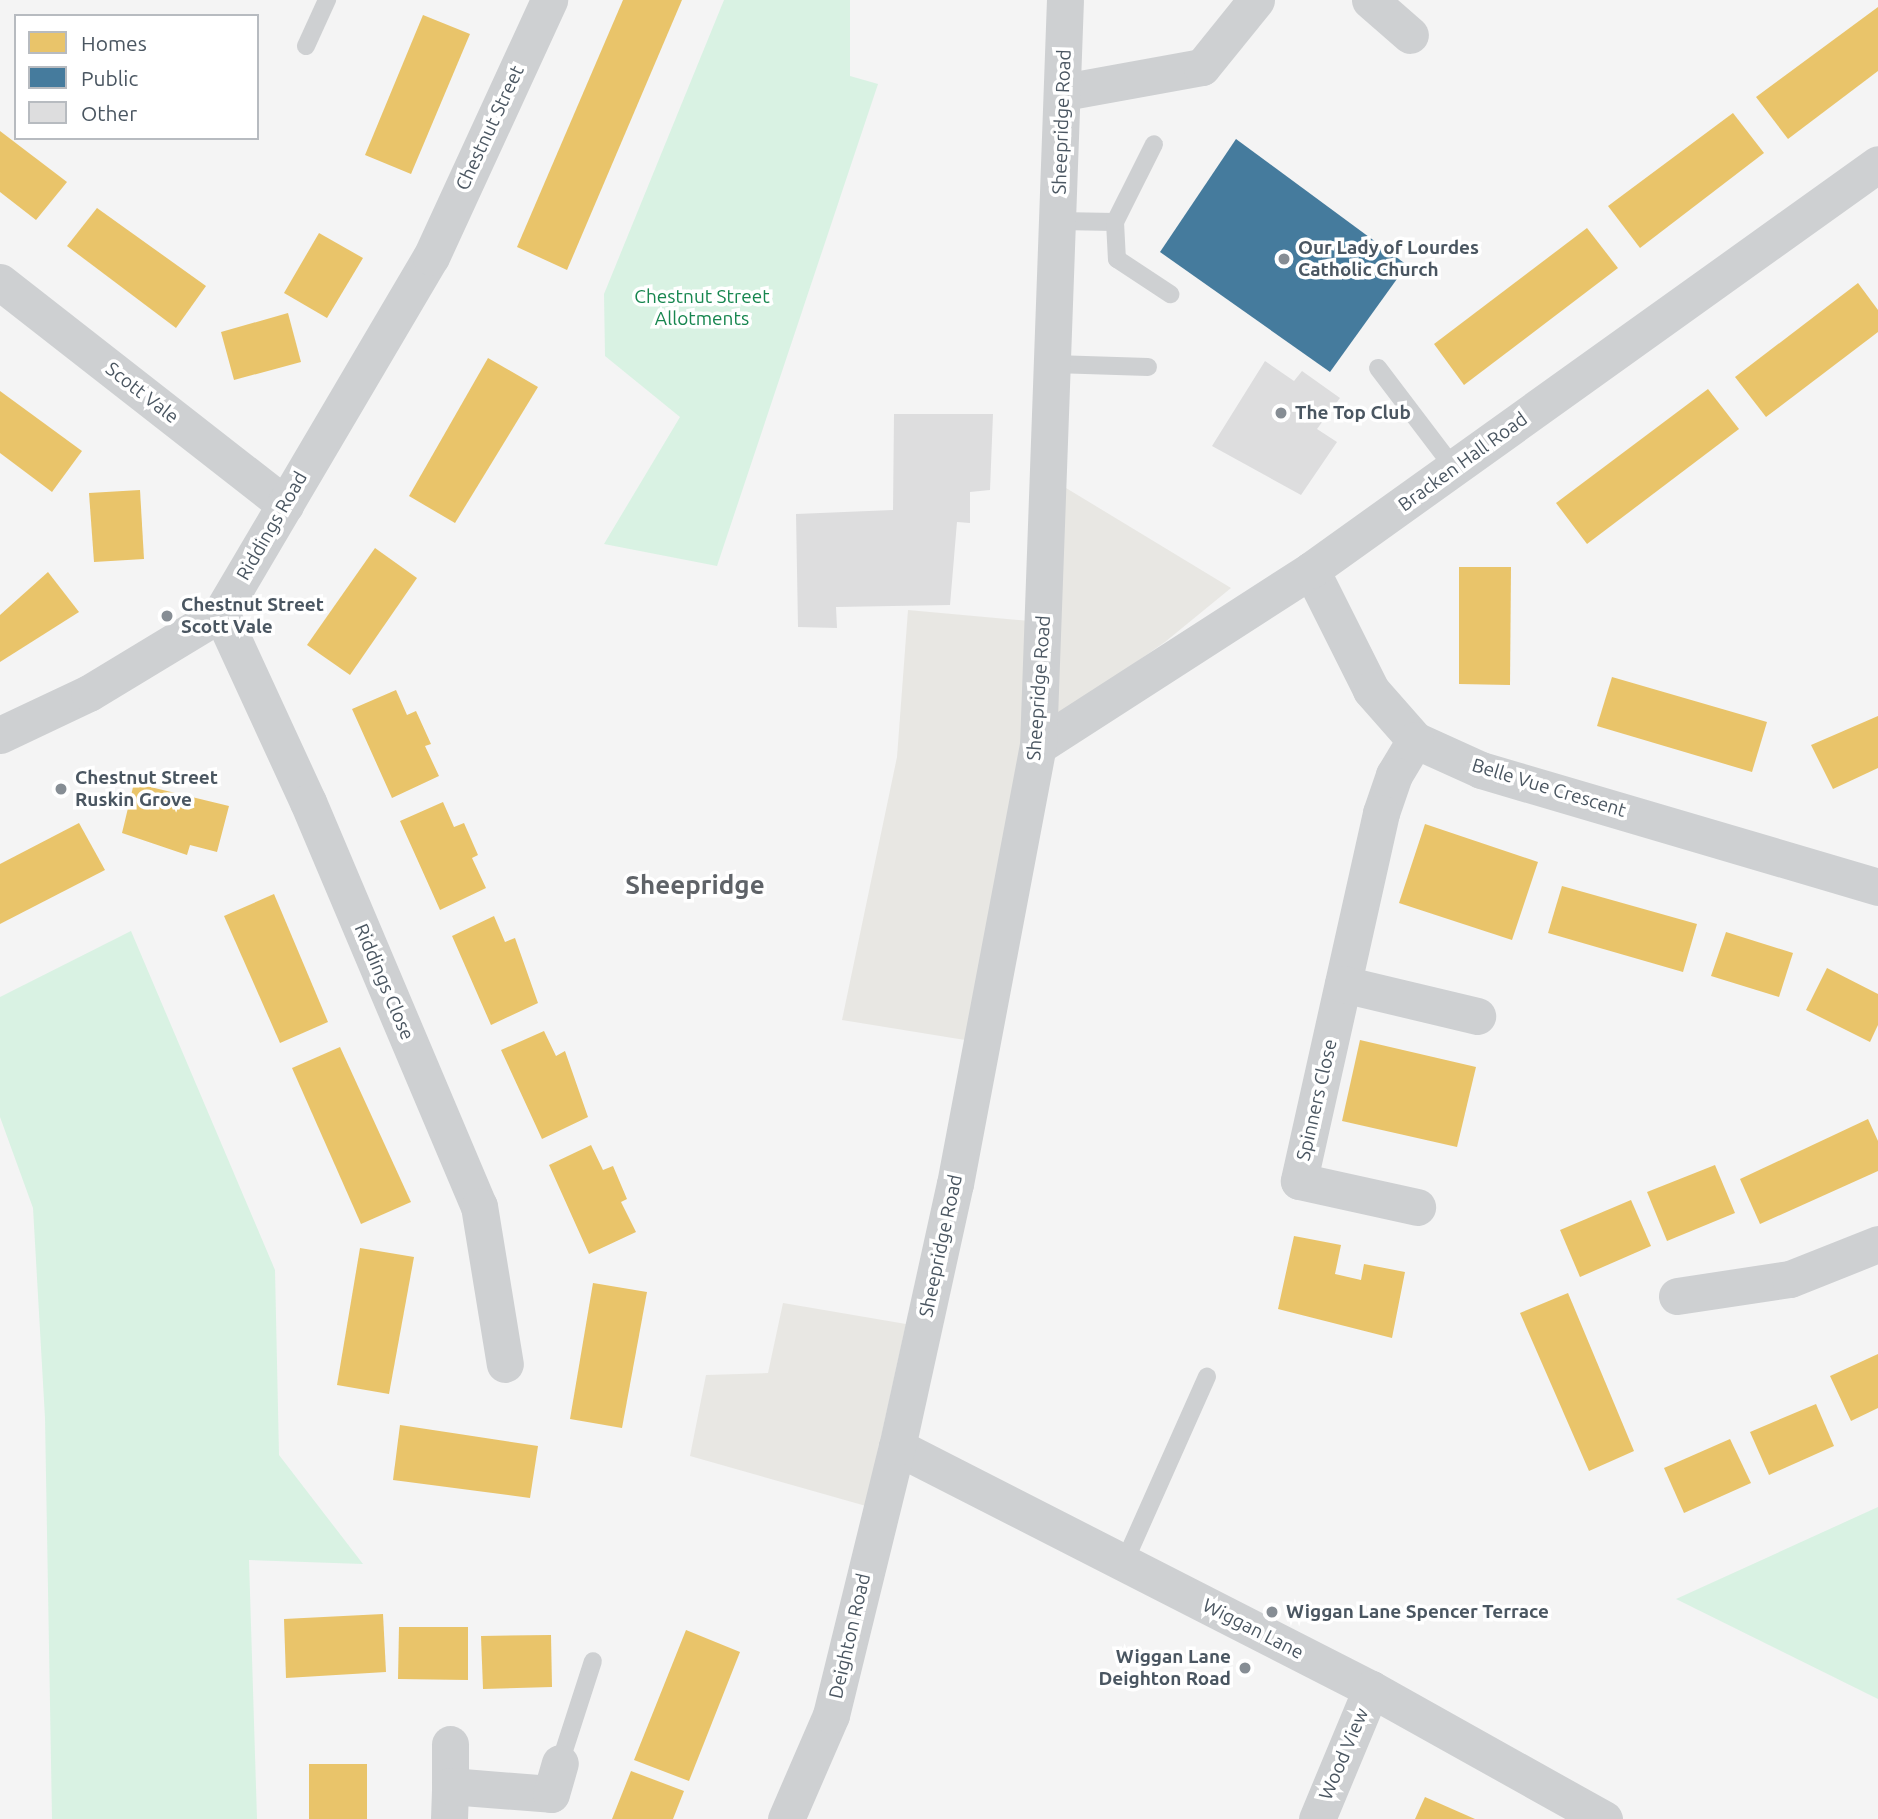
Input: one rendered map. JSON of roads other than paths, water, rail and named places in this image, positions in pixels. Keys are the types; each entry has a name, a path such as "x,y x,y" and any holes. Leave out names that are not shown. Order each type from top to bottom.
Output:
{"street":[{"name":"Chestnut Street","path":"431,257 550,0"},
{"name":"Sheepridge Road","path":"897,1447 955,1184 1038,747 1064,92 1065,0"},
{"path":"1064,92 1202,67 1256,0"},
{"path":"1370,0 1410,35"},
{"name":"Bracken Hall Road","path":"1038,747 1311,570 1878,164"},
{"name":"Riddings Road","path":"0,735 89,693 221,613 431,257"},
{"name":"Scott Vale","path":"0,282 285,505"},
{"name":"Belle Vue Crescent","path":"1311,570 1371,690 1415,740 1481,770 1878,887"},
{"name":"Riddings Close","path":"221,613 308,802 479,1206 505,1364"},
{"name":"Spinners Close","path":"1415,740 1394,775 1381,813 1299,1181 1417,1207"},
{"path":"1343,984 1478,1016"},
{"path":"1677,1296 1790,1279 1878,1244"},
{"name":"Wiggan Lane","path":"897,1447 1371,1689 1604,1819"},
{"name":"Deighton Road","path":"786,1819 831,1715 897,1447"},
{"name":"Wood View","path":"1317,1819 1330,1766 1371,1689"},
{"path":"450,1744 449,1802 551,1794 560,1763"}],"lane":[{"path":"306,46 327,0"},
{"path":"1154,144 1115,222 1117,260 1170,294"},
{"path":"1059,221 1115,222"},
{"path":"1054,364 1148,367"},
{"path":"1378,368 1454,468"},
{"path":"1124,1563 1207,1377"},
{"path":"560,1763 593,1661"}],"place":[{"name":"Our Lady of Lourdes Catholic Church","path":"1284,259"},
{"name":"The Top Club","path":"1281,413"},
{"name":"Chestnut Street Scott Vale","path":"167,616"},
{"name":"Chestnut Street Ruskin Grove","path":"61,789"},
{"name":"Wiggan Lane Spencer Terrace","path":"1272,1612"},
{"name":"Wiggan Lane Deighton Road","path":"1245,1668"}],"district":[{"name":"Sheepridge","path":"695,885"}],"park label":[{"name":"Chestnut Street Allotments","path":"702,308"}]}
